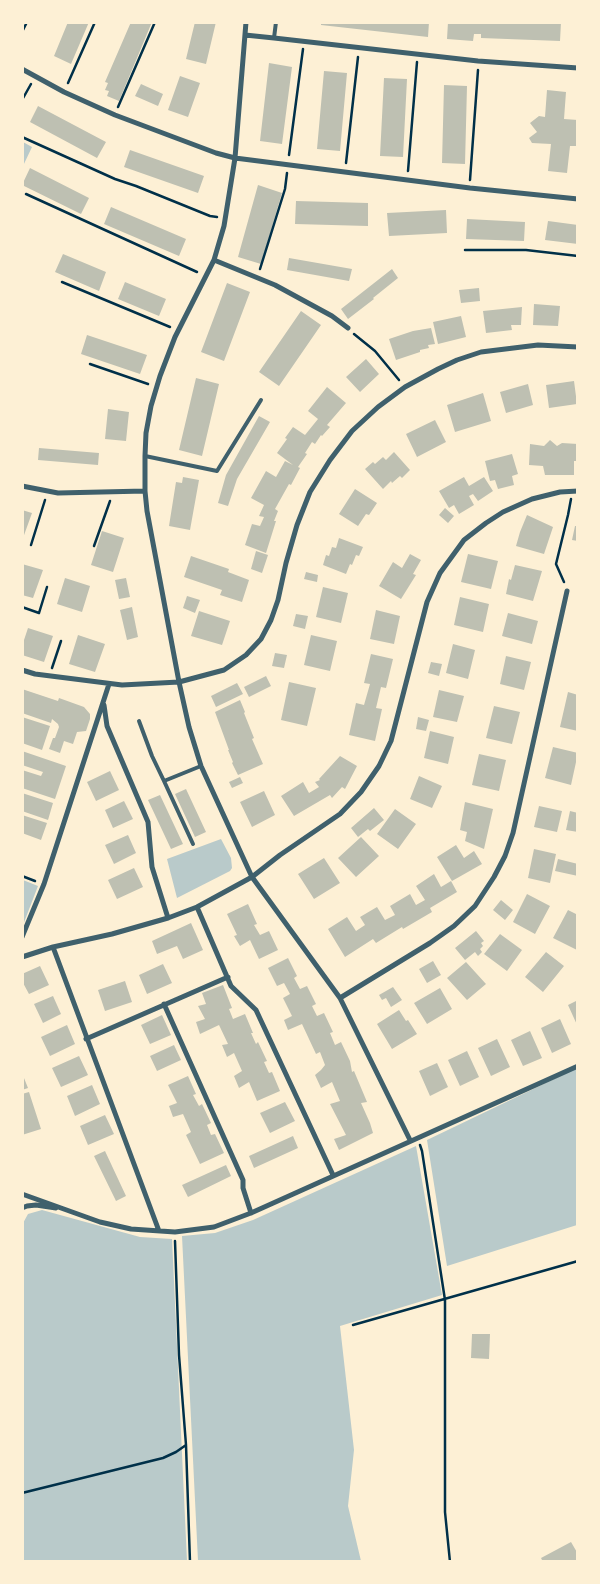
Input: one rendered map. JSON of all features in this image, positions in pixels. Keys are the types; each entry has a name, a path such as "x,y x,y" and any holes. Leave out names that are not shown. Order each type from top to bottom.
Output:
{"street":[{"path":"246,22 235,158 225,218 214,260 179,330 151,406 146,434 145,456 147,511 189,727 201,766 252,877 340,998 410,1140"},
{"path":"245,35 478,62 578,68"},
{"path":"22,69 64,92 115,115 216,153 235,158 470,188 578,199"},
{"path":"214,260 275,285 348,328"},
{"path":"22,670 35,674 122,685 180,682 224,670 246,655 261,639 271,620 278,600 286,563 310,492 330,460 352,431 378,407 405,387 457,360 481,352 538,345 578,347"},
{"path":"22,486 58,493 145,491"},
{"path":"22,957 53,947 112,934 168,918 197,907 252,877 280,855 340,814 361,792 379,766 391,741 427,602 440,573 464,540 503,512 532,498 560,492 578,491"},
{"path":"340,998 430,944 454,926 475,906 494,877 505,856 513,833 567,591"},
{"path":"22,937 44,884 109,684"},
{"path":"104,700 107,726 148,822 152,867 168,918"},
{"path":"197,907 231,986 256,1010 332,1175"},
{"path":"53,947 159,1232"},
{"path":"86,1039 228,977"},
{"path":"164,1004 243,1180 242,1188 251,1213"},
{"path":"22,1194 114,1226 131,1229 175,1232 214,1227 251,1213 578,1066"},
{"path":"22,1208 36,1205 67,1209"}],"lane":[{"path":"274,38 276,22"},
{"path":"145,456 217,471 261,400"},
{"path":"139,721 152,756 193,844"},
{"path":"164,781 201,766"}],"path":[{"path":"22,32 27,22"},
{"path":"64,92 95,22"},
{"path":"115,115 155,22"},
{"path":"258,278 285,189 304,41"},
{"path":"345,172 359,48"},
{"path":"407,180 418,54"},
{"path":"470,188 478,62"},
{"path":"22,100 36,76"},
{"path":"22,137 115,180 136,186 210,216 225,218"},
{"path":"26,194 206,276"},
{"path":"465,250 526,250 578,256"},
{"path":"62,282 179,330"},
{"path":"348,328 375,351 405,387"},
{"path":"90,364 157,386"},
{"path":"32,545 48,491"},
{"path":"94,546 113,493"},
{"path":"567,591 556,564 570,506"},
{"path":"22,607 39,613 47,587"},
{"path":"49,676 60,641"},
{"path":"22,876 44,884"},
{"path":"417,1138 422,1151 445,1300 445,1512 450,1562"},
{"path":"175,1232 179,1355 186,1445 190,1562"},
{"path":"353,1325 578,1261"},
{"path":"22,1493 163,1458 186,1445"}],"shaded area":[{"path":"23,142 32,147 23,166"},
{"path":"221,839 231,858 232,868 230,871 177,898 167,859"},
{"path":"22,880 38,886 23,925"},
{"path":"577,1068 577,1225 447,1266 427,1140"},
{"path":"416,1146 442,1295 340,1326 354,1450 348,1506 361,1561 198,1561 182,1236 215,1233 253,1220"},
{"path":"42,1210 140,1237 172,1239 187,1561 23,1561 22,1225 28,1214"}],"building":[{"path":"68,22 89,22 71,64 54,56"},
{"path":"131,22 152,22 119,101 107,96 109,91 105,90 108,83 105,82"},
{"path":"195,22 216,22 206,64 186,59"},
{"path":"321,22 429,22 428,37 321,25"},
{"path":"448,22 561,22 560,41 481,38 481,34 474,34 473,41 447,39"},
{"path":"269,63 292,67 282,144 260,141"},
{"path":"324,71 347,73 340,151 317,149"},
{"path":"180,76 200,83 188,117 168,110"},
{"path":"384,78 407,79 403,157 380,156"},
{"path":"141,84 163,94 158,106 135,96"},
{"path":"444,85 467,86 465,164 442,163"},
{"path":"547,90 566,92 564,119 578,120 578,146 570,146 567,173 548,171 551,144 532,143 529,138 537,132 530,123 539,116 545,117"},
{"path":"38,106 106,142 97,158 30,122"},
{"path":"130,150 204,176 198,193 124,167"},
{"path":"30,168 89,198 81,214 22,185"},
{"path":"258,185 282,193 261,264 238,257"},
{"path":"296,201 368,203 368,226 295,224"},
{"path":"111,207 186,239 179,256 104,224"},
{"path":"446,210 447,233 389,236 387,213"},
{"path":"467,219 525,222 524,241 466,239"},
{"path":"548,221 578,225 578,244 545,240"},
{"path":"63,254 106,272 99,291 55,272"},
{"path":"289,258 352,269 349,281 287,270"},
{"path":"392,269 398,278 348,319 341,309"},
{"path":"125,282 166,299 159,316 118,299"},
{"path":"227,283 250,292 224,361 201,352"},
{"path":"479,288 480,301 461,303 459,290"},
{"path":"534,304 560,306 558,326 533,325"},
{"path":"522,307 521,325 511,325 512,330 486,333 483,311"},
{"path":"301,311 321,325 279,386 259,372"},
{"path":"461,316 466,337 438,344 433,322"},
{"path":"431,328 435,344 428,345 429,348 396,360 389,339 413,331"},
{"path":"87,335 147,355 140,374 81,354"},
{"path":"366,359 379,374 360,392 346,377"},
{"path":"196,378 219,384 202,456 179,450"},
{"path":"574,381 577,404 549,408 546,385"},
{"path":"528,384 533,405 506,413 500,392"},
{"path":"327,387 346,403 327,425 330,427 315,444 312,442 305,453 307,454 298,467 300,468 291,485 289,484 275,509 278,511 274,521 276,521 266,553 245,545 252,524 260,526 264,517 259,516 264,505 251,498 266,471 276,477 285,461 293,465 277,453 293,427 305,435 318,419 308,411"},
{"path":"483,393 491,421 455,432 447,405"},
{"path":"108,409 129,412 126,441 105,439"},
{"path":"259,416 270,422 237,479 228,506 218,503 226,475"},
{"path":"435,420 446,442 417,457 406,434"},
{"path":"550,440 557,446 562,443 578,444 578,461 574,461 574,475 545,475 543,466 529,465 530,444 544,446"},
{"path":"39,448 99,453 98,465 38,460"},
{"path":"394,452 410,470 402,478 400,476 392,483 391,481 383,489 365,469 383,457 386,460"},
{"path":"512,454 518,474 512,476 514,485 498,489 495,480 490,481 485,461"},
{"path":"183,477 199,480 190,530 169,526 176,482 182,483"},
{"path":"464,477 469,486 484,477 493,491 478,501 473,494 469,496 474,505 459,514 454,505 449,508 439,491"},
{"path":"355,489 377,503 358,526 339,514"},
{"path":"445,508 454,516 448,523 439,515"},
{"path":"22,510 32,513 23,538 22,538"},
{"path":"527,515 553,527 544,554 516,546"},
{"path":"575,526 578,526 578,541 572,540"},
{"path":"102,531 124,538 113,572 91,565"},
{"path":"339,538 363,547 359,556 356,555 352,565 350,564 346,574 323,565 326,555 329,556 332,547 336,548"},
{"path":"256,551 268,555 262,573 251,569"},
{"path":"410,554 421,560 413,574 416,575 401,599 379,586 393,562 402,568"},
{"path":"468,554 498,561 491,589 461,582"},
{"path":"191,556 229,569 228,572 249,580 242,602 220,595 222,590 184,577"},
{"path":"22,564 43,570 33,598 22,595"},
{"path":"515,565 542,571 533,601 506,594 509,579 511,580"},
{"path":"306,572 318,575 317,582 304,579"},
{"path":"65,578 90,586 82,612 57,604"},
{"path":"126,578 130,597 119,599 115,580"},
{"path":"323,587 348,593 341,623 316,617"},
{"path":"187,596 200,600 195,613 183,608"},
{"path":"460,597 489,604 483,632 454,625"},
{"path":"132,607 138,637 127,640 120,610"},
{"path":"376,610 400,616 394,644 370,639"},
{"path":"199,611 230,621 222,645 191,636"},
{"path":"508,613 538,621 532,644 502,636"},
{"path":"296,614 308,616 305,629 293,626"},
{"path":"28,628 53,636 44,662 22,655 22,646"},
{"path":"78,635 105,644 95,672 69,664"},
{"path":"311,635 337,641 330,671 304,665"},
{"path":"453,644 475,650 468,679 446,673"},
{"path":"275,653 287,655 284,668 272,666"},
{"path":"371,654 393,659 386,688 381,687 376,708 382,709 375,741 349,735 356,703 364,705 370,684 364,683"},
{"path":"506,656 531,662 524,690 500,684"},
{"path":"431,662 442,664 439,676 428,673"},
{"path":"266,676 271,686 249,697 244,687"},
{"path":"289,682 316,688 307,726 281,720"},
{"path":"237,683 243,694 216,707 211,696"},
{"path":"22,689 58,701 59,698 84,707 90,714 86,731 77,732 73,744 64,741 60,753 49,749 59,727 58,724 52,719 51,723 22,713"},
{"path":"439,690 464,696 457,722 433,717"},
{"path":"568,692 578,695 578,731 560,727"},
{"path":"240,700 254,738 252,739 263,764 238,775 232,763 215,712"},
{"path":"494,706 520,712 512,744 486,738"},
{"path":"22,717 50,726 42,750 22,743"},
{"path":"418,717 429,720 426,731 416,729"},
{"path":"430,731 454,737 448,764 424,758"},
{"path":"553,747 578,753 571,785 545,778"},
{"path":"22,751 66,766 55,799 22,788 22,770 41,776 43,772 22,765"},
{"path":"479,754 506,760 499,791 472,785"},
{"path":"340,756 357,766 345,789 342,787 332,798 330,795 294,816 281,796 303,782 309,793 319,787 315,782 320,780"},
{"path":"110,771 119,790 96,801 87,782"},
{"path":"419,776 442,786 432,808 410,799"},
{"path":"240,777 243,783 232,788 229,782"},
{"path":"186,789 206,832 195,837 175,794"},
{"path":"264,791 275,815 252,827 240,802"},
{"path":"22,793 53,803 48,820 22,811"},
{"path":"160,795 183,844 171,849 148,800"},
{"path":"124,801 133,819 113,828 105,810"},
{"path":"465,802 493,809 484,849 465,841 467,832 460,830"},
{"path":"539,806 562,811 557,832 534,827"},
{"path":"374,808 384,820 370,831 368,829 358,837 351,828"},
{"path":"395,809 416,824 398,849 377,834"},
{"path":"570,811 578,813 578,832 566,830"},
{"path":"22,815 47,823 41,840 22,833"},
{"path":"128,835 136,853 114,864 105,845"},
{"path":"361,837 379,856 356,877 338,858"},
{"path":"456,845 464,858 474,851 482,864 452,881 437,857"},
{"path":"534,849 556,854 550,883 528,878"},
{"path":"324,858 340,883 314,899 298,874"},
{"path":"558,859 578,864 578,876 555,871"},
{"path":"134,868 143,887 117,899 108,880"},
{"path":"434,874 441,887 451,881 457,892 430,908 432,912 403,929 402,927 376,943 373,939 345,957 328,929 347,917 356,931 365,925 360,917 377,907 385,920 395,915 390,906 410,894 416,905 425,900 416,886"},
{"path":"527,894 550,906 535,934 513,922"},
{"path":"501,900 513,910 505,920 493,910"},
{"path":"248,904 257,924 254,925 260,935 269,931 278,950 259,959 250,940 240,946 234,936 237,935 227,914"},
{"path":"568,910 578,915 577,950 553,938"},
{"path":"191,923 203,950 183,959 177,946 157,954 152,941"},
{"path":"476,931 484,941 481,943 483,946 480,949 482,952 478,956 475,952 465,960 455,948"},
{"path":"500,934 522,950 507,971 484,954"},
{"path":"546,952 564,966 543,992 525,977"},
{"path":"288,958 297,976 294,978 300,989 307,986 316,1004 312,1006 317,1016 324,1013 333,1032 330,1033 335,1045 341,1042 350,1061 352,1072 354,1071 367,1102 361,1103 373,1133 339,1150 334,1139 346,1135 330,1104 340,1101 332,1082 321,1088 315,1075 325,1065 320,1052 316,1054 302,1024 288,1030 284,1020 292,1016 283,998 290,994 284,983 277,986 268,968"},
{"path":"433,961 441,975 427,983 419,969"},
{"path":"466,962 486,984 467,1000 447,978"},
{"path":"163,964 172,983 147,994 139,975"},
{"path":"40,966 49,985 29,994 22,981 22,974"},
{"path":"125,981 132,1002 105,1011 98,990"},
{"path":"223,985 232,1008 229,1009 233,1019 245,1014 256,1044 258,1042 267,1061 264,1062 269,1073 272,1072 280,1091 257,1101 249,1082 239,1088 234,1076 242,1071 234,1053 227,1057 222,1045 228,1044 219,1025 200,1034 196,1022 205,1019 198,1006 206,1004 202,993"},
{"path":"393,987 402,1000 391,1007 386,998 382,1000 379,995"},
{"path":"440,988 452,1009 427,1024 414,1003"},
{"path":"53,996 61,1014 43,1023 34,1004"},
{"path":"578,1000 578,1027 568,1005"},
{"path":"399,1010 417,1034 392,1049 377,1024"},
{"path":"162,1015 171,1035 150,1044 141,1025"},
{"path":"560,1019 571,1044 552,1053 541,1028"},
{"path":"67,1025 75,1044 50,1056 41,1037"},
{"path":"530,1031 542,1058 523,1066 511,1040"},
{"path":"497,1039 510,1067 491,1076 478,1048"},
{"path":"174,1045 181,1060 157,1071 150,1056"},
{"path":"467,1051 479,1077 460,1086 448,1060"},
{"path":"79,1056 88,1075 61,1087 52,1068"},
{"path":"437,1063 448,1087 430,1096 419,1071"},
{"path":"22,1073 28,1088 22,1090"},
{"path":"188,1076 196,1094 193,1095 199,1106 202,1104 211,1123 207,1125 211,1135 215,1134 224,1153 200,1164 186,1135 191,1132 183,1114 173,1117 169,1106 177,1103 168,1085"},
{"path":"92,1085 100,1104 75,1116 67,1096"},
{"path":"29,1092 41,1129 22,1135 22,1094"},
{"path":"285,1102 295,1121 270,1133 260,1113"},
{"path":"105,1115 114,1134 88,1145 80,1126"},
{"path":"293,1136 298,1148 254,1168 249,1156"},
{"path":"105,1151 126,1196 116,1201 94,1156"},
{"path":"226,1165 231,1176 188,1197 182,1185"},
{"path":"472,1334 490,1334 489,1359 471,1358"},
{"path":"571,1542 578,1554 578,1562 543,1562 541,1558"}]}
